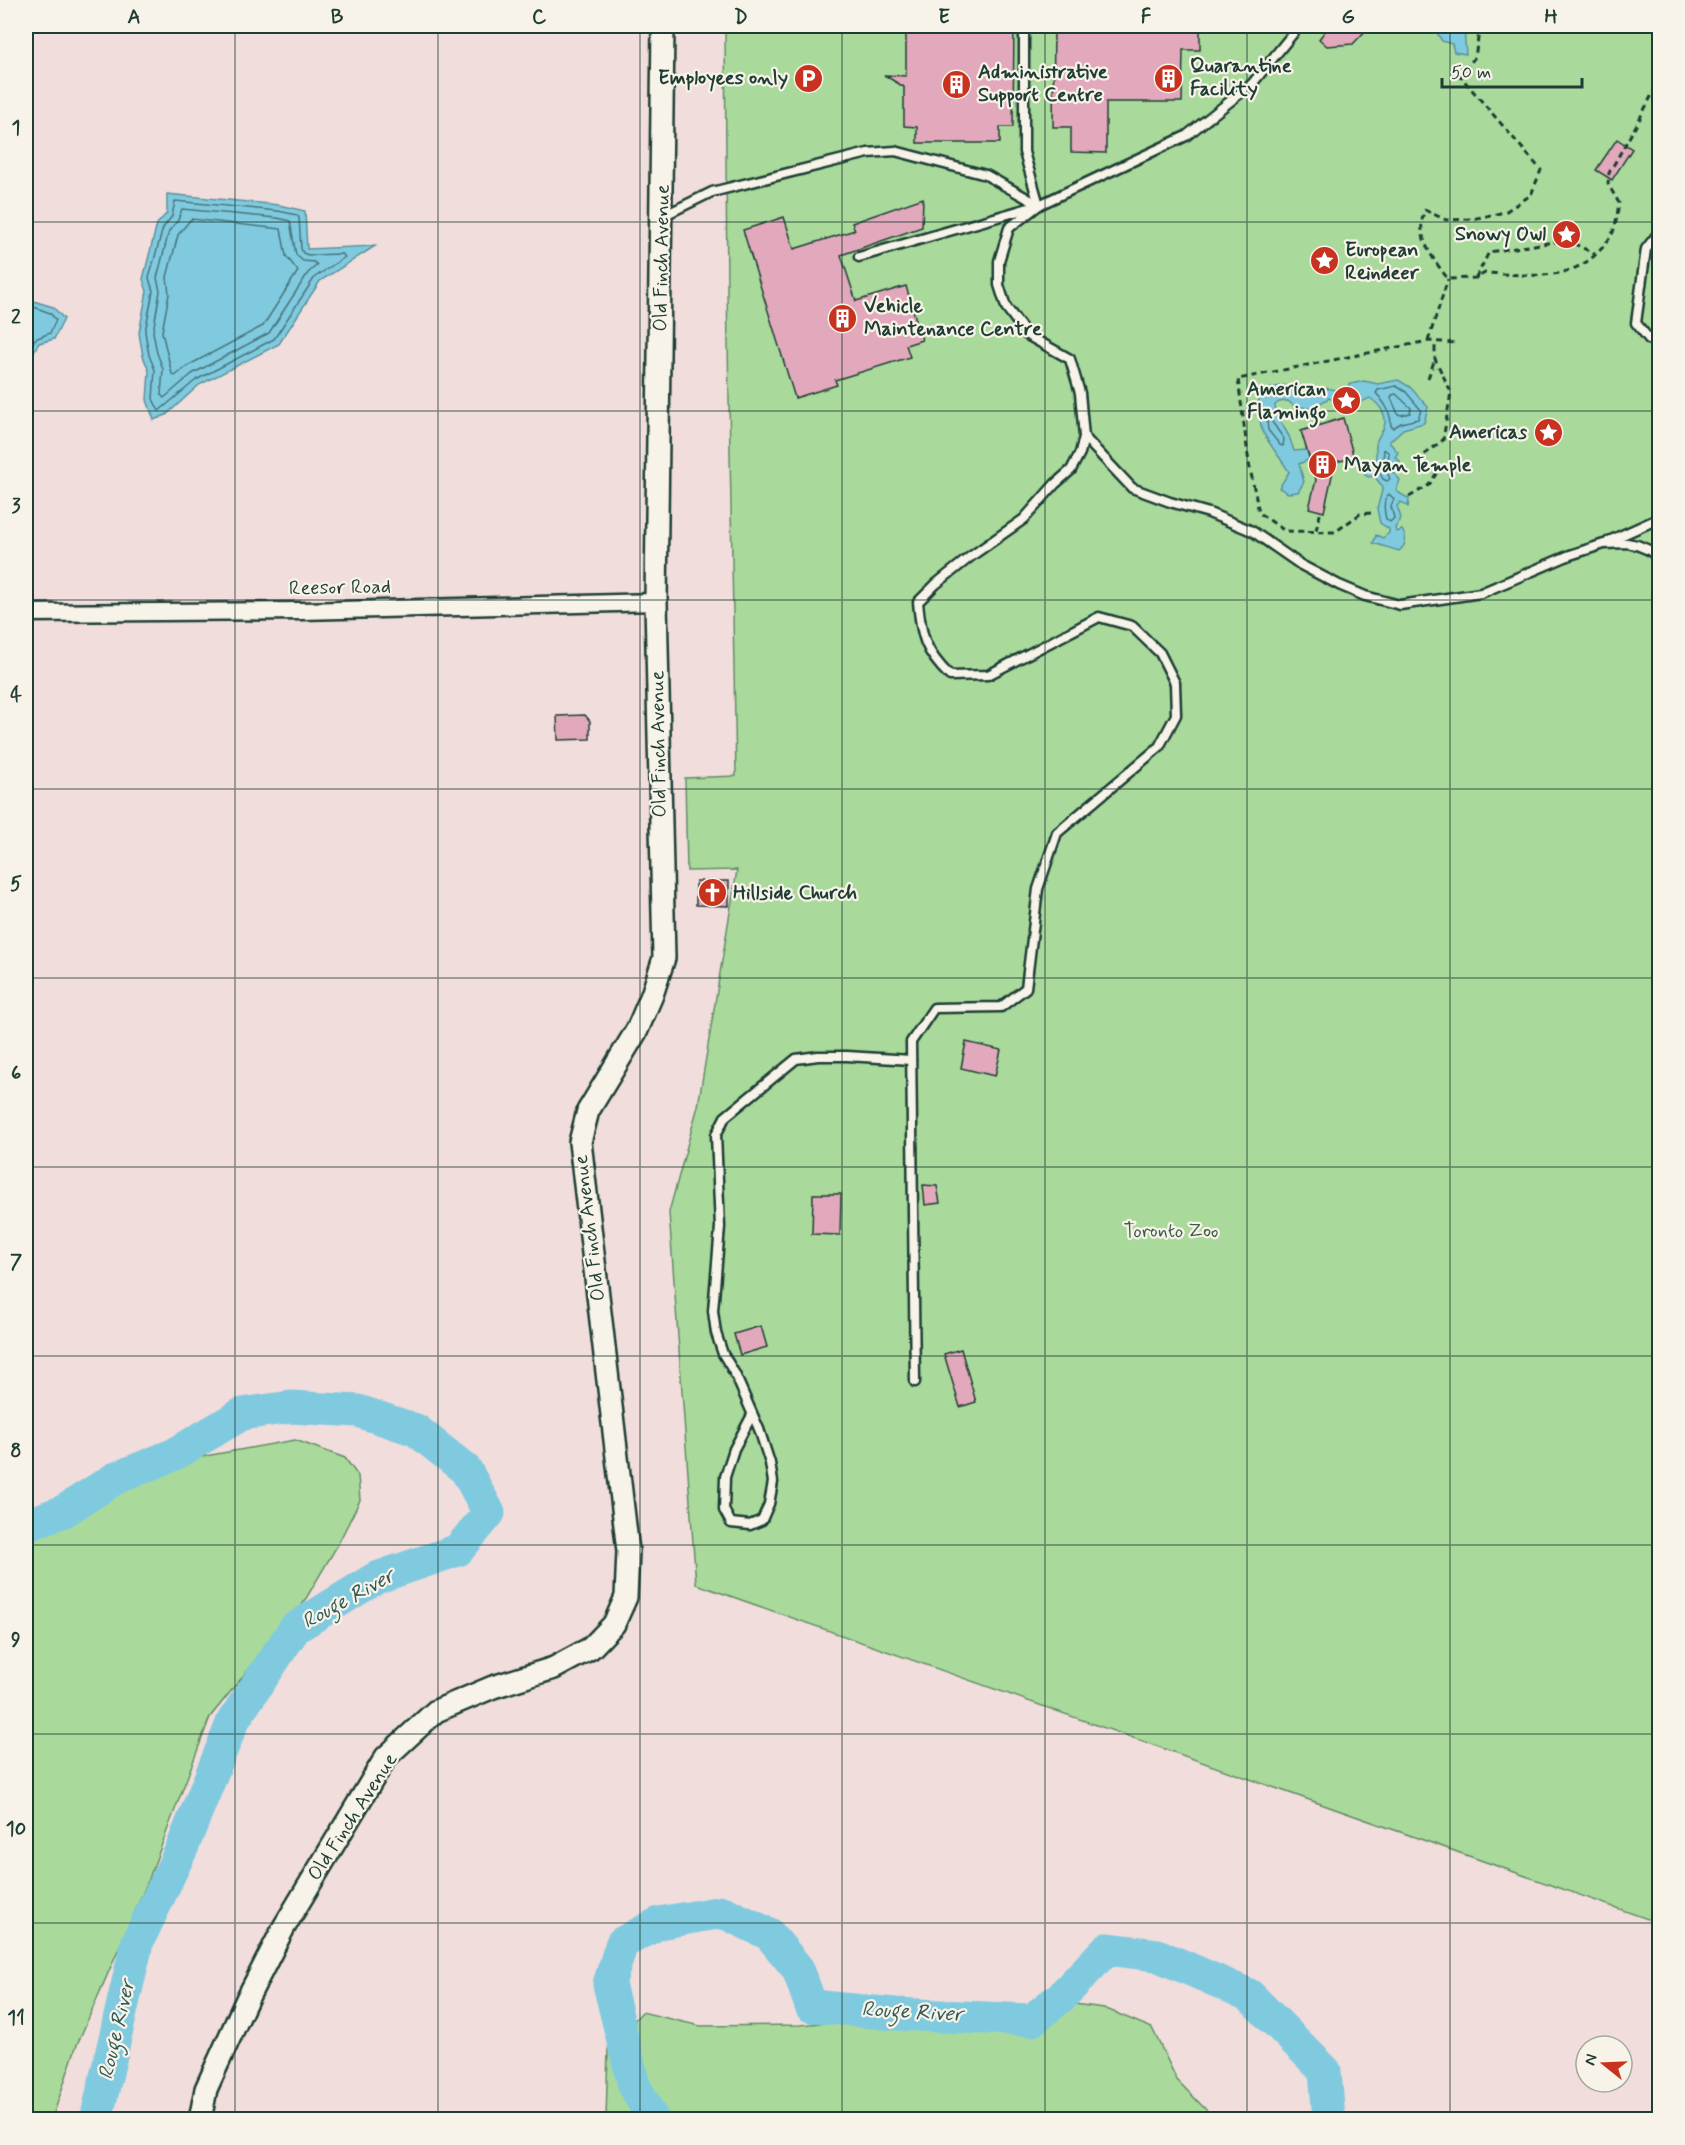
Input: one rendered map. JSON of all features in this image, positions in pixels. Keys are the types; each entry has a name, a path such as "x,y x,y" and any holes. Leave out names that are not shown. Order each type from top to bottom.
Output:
{"street":[{"name":"Old Finch Avenue","path":"200,2120 206,2089 247,1999 284,1927 386,1757 436,1711 494,1687 554,1668 591,1648 614,1624 626,1597 628,1551 580,1142 588,1112 637,1030 664,958 656,602 663,26"},
{"name":"Reesor Road","path":"26,613 302,611 656,602"}],"lane":[{"path":"1024,26 1024,152 1039,205"},
{"path":"858,257 1039,205 1186,136 1252,84 1299,26"},
{"path":"662,216 712,192 868,153 895,151 986,175 1039,205"},
{"path":"915,1382 911,1042 934,1008 1001,1007 1026,988 1038,889 1058,833 1159,747 1176,715 1175,683 1160,653 1132,626 1099,617 988,675 950,676 933,660 921,631 918,602 961,564 1024,519 1055,484 1071,470 1080,453 1084,437 1080,393 1070,359 1027,335 1006,308 999,285 999,261 1010,228 1039,205"},
{"path":"1659,231 1646,249 1636,323 1648,339 1659,345"},
{"path":"1084,437 1132,488 1209,513 1252,531 1301,565 1339,585 1365,596 1400,605 1481,593 1570,555 1604,544 1659,518"},
{"path":"1604,544 1628,543 1649,550 1659,559"},
{"path":"752,1415 734,1449 725,1477 724,1509 731,1523 750,1525 762,1520 770,1504 773,1482 770,1463 752,1415 735,1374 723,1354 713,1311 720,1227 716,1134 725,1116 796,1059 847,1056 911,1060"}],"path":[{"path":"1448,279 1429,254 1420,221 1425,210 1446,220 1473,219 1505,212 1531,195 1541,170 1460,76 1475,57 1480,26"},
{"path":"1448,279 1476,278 1485,273 1553,275 1582,267 1611,238 1619,203 1608,184 1609,173 1659,79"},
{"path":"1476,278 1489,252 1567,240 1595,254"},
{"path":"1428,341 1448,279"},
{"path":"1371,513 1360,514 1335,532 1285,531 1259,513 1249,463 1238,379 1428,341 1456,343"},
{"path":"1428,378 1435,359 1435,342"},
{"path":"1409,497 1429,485 1436,474 1431,468 1415,462 1443,440 1451,392 1435,359"},
{"path":"1316,530 1321,511"}],"green space":[{"name":"Toronto Zoo","path":"725,26 1659,26 1659,1923 696,1584 669,1212 698,1106 737,870 687,871 685,778 736,776 727,290"},
{"path":"295,1440 345,1458 358,1476 360,1500 337,1546 295,1617 210,1717 148,1881 76,2047 52,2119 26,2119 26,1524 200,1457"},
{"path":"1059,2002 1104,2008 1152,2028 1177,2080 1215,2119 606,2119 608,2049 642,2012 700,2026 800,2025"}],"water":[{"path":"1438,26 1454,26 1464,29 1466,54 1454,52 1452,44 1442,41 1436,31"},
{"path":"167,194 279,205 305,211 307,249 375,246 320,281 279,344 199,385 166,415 154,420 147,400 149,371 143,356 139,333 147,291 143,279 157,224 167,213"},
{"path":"26,295 30,300 53,307 64,319 54,339 39,343 26,364"},
{"path":"1398,380 1410,387 1428,407 1424,423 1403,429 1389,442 1398,452 1395,457 1400,461 1395,462 1393,472 1400,480 1396,491 1409,499 1408,507 1401,502 1397,506 1401,518 1395,528 1396,532 1402,530 1405,538 1404,546 1399,551 1373,543 1376,535 1383,538 1389,533 1389,529 1380,523 1377,509 1383,487 1374,476 1368,477 1364,474 1366,468 1374,463 1377,440 1385,423 1384,414 1377,403 1370,398 1350,407 1329,398 1310,409 1293,405 1288,401 1275,405 1276,414 1289,436 1294,451 1307,450 1310,459 1299,464 1304,482 1298,492 1288,493 1279,488 1289,472 1262,430 1259,405 1261,391 1283,385 1309,396 1324,388 1342,391 1351,384 1364,381 1378,384"}],"building":[{"name":"Administrative Support Centre","path":"906,26 1014,26 1013,127 1000,127 1000,143 917,143 917,127 904,126 904,87 884,75 906,76"},
{"name":"Administrative Support Centre","path":"1054,26 1200,26 1200,50 1183,50 1182,102 1106,102 1106,153 1071,152 1071,127 1053,127"},
{"path":"1329,26 1370,26 1353,44 1327,46 1319,39"},
{"path":"1617,139 1632,149 1612,180 1596,170"},
{"name":"Vehicle Maintenance Centre","path":"923,198 922,227 841,255 856,301 906,286 922,340 906,345 910,357 835,380 837,385 795,398 743,230 784,217 794,249 855,230 852,223"},
{"name":"Mayan Temple","path":"1343,418 1354,458 1335,462 1324,512 1309,508 1316,480 1301,431"},
{"path":"585,715 590,721 590,739 558,740 557,716"},
{"name":"Hillside Church","path":"696,881 729,881 729,906 696,905"},
{"path":"966,1042 1001,1050 995,1076 961,1068"},
{"path":"923,1185 937,1186 940,1203 925,1205"},
{"path":"813,1194 841,1194 840,1235 812,1234"},
{"path":"761,1326 767,1347 740,1355 734,1334"},
{"path":"961,1349 976,1402 960,1407 944,1354"}],"waterway":[{"name":"Rouge River","path":"26,1525 64,1511 114,1479 175,1454 242,1414 291,1407 358,1411 416,1430 466,1470 489,1513 458,1550 376,1578 295,1628 233,1721 182,1848 137,1943 96,2120"},
{"name":"Rouge River","path":"653,2120 634,2085 609,1984 622,1943 659,1923 723,1912 769,1934 798,1969 811,2006 895,2014 1032,2020 1061,1997 1107,1949 1157,1955 1249,1995 1325,2071 1329,2120"}],"place":[{"name":"Employees only","path":"809,78"},
{"name":"Quarantine Facility","path":"1169,78"},
{"name":"Administrative Support Centre","path":"957,84"},
{"name":"Snowy Owl","path":"1567,234"},
{"name":"European Reindeer","path":"1324,261"},
{"name":"Vehicle Maintenance Centre","path":"843,318"},
{"name":"American Flamingo","path":"1347,401"},
{"name":"Americas","path":"1548,432"},
{"name":"Mayan Temple","path":"1323,465"},
{"name":"Hillside Church","path":"712,893"}]}
